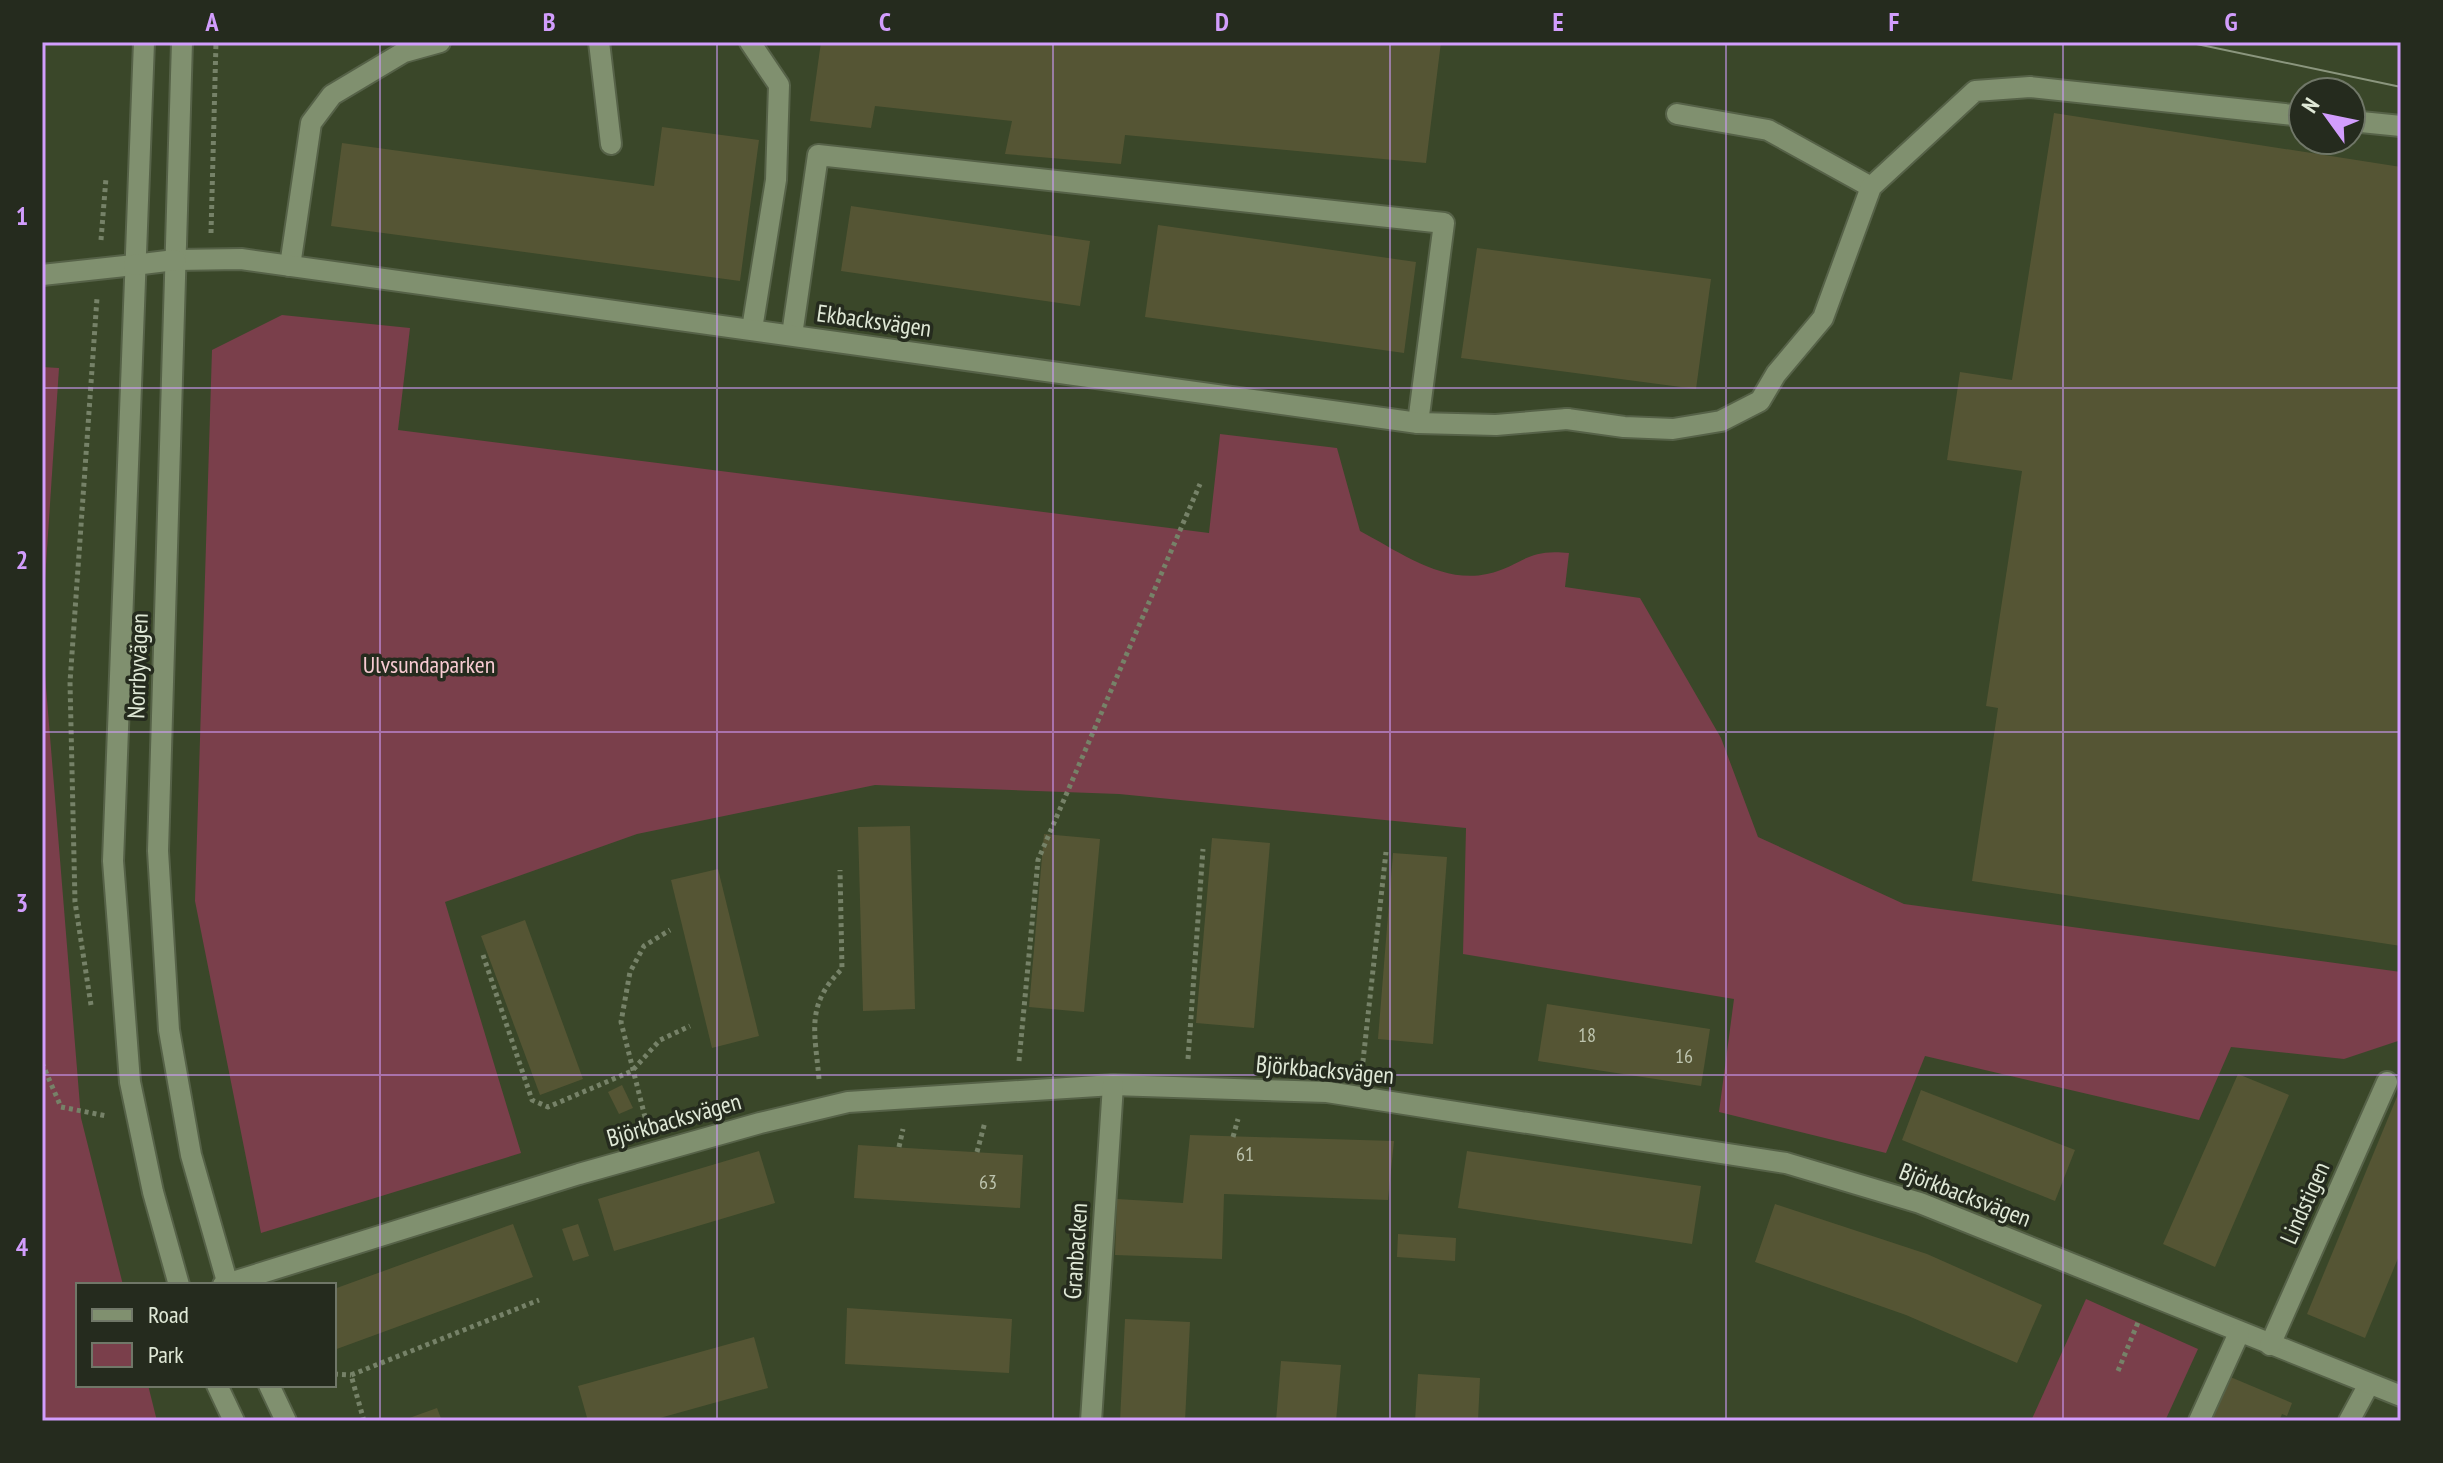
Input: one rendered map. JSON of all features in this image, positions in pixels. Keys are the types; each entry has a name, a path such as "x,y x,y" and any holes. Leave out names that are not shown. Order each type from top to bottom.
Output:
{"street":[{"name":"Norrbyvägen","path":"144,42 113,861 130,1082 153,1192 178,1283"},
{"name":"Norrbyvägen","path":"182,42 158,851 169,1030 191,1155 225,1283"},
{"path":"290,266 311,123 332,95 404,52 440,42"},
{"path":"599,42 611,144"},
{"path":"750,42 779,85 776,180 752,329"},
{"path":"1677,114 1768,130 1871,187 1975,91 2030,87 2287,114"},
{"path":"2367,123 2401,126"},
{"path":"792,335 818,155 1444,223 1418,423"},
{"name":"Ekbacksvägen","path":"42,275 175,260 241,259 1418,423 1496,425 1567,419 1624,427 1673,429 1721,421 1760,401 1776,374 1823,318 1871,187"},
{"name":"Lindstigen","path":"2270,1345 2387,1082"},
{"name":"Björkbacksvägen","path":"232,1283 579,1174 760,1123 848,1102 1113,1085 1327,1092 1786,1163 1920,1203 2401,1396"},
{"name":"Granbacken","path":"1091,1421 1113,1085"},
{"path":"2199,1421 2239,1333"},
{"path":"2349,1421 2369,1384"},
{"path":"218,1387 234,1421"},
{"path":"270,1387 286,1421"}],"path":[{"path":"211,259 216,42"},
{"path":"1018,1090 1019,1030 1038,860 1200,484"},
{"path":"1185,1087 1203,849"},
{"path":"1363,1063 1386,852"},
{"path":"817,1062 812,1028 823,987 842,969 840,870"},
{"path":"644,1107 621,1022 630,972 644,946 670,930"},
{"path":"483,955 532,1100 548,1107 632,1071 660,1040 690,1026"},
{"path":"42,1063 61,1107 108,1117"},
{"path":"2118,1371 2149,1296"},
{"path":"336,1374 351,1375 539,1300"},
{"path":"351,1375 364,1421"}],"green space":[{"name":"Ulvsundaparken","path":"282,315 410,328 398,430 1209,533 1220,434 1337,448 1360,531 1421,564 1470,576 1499,571 1533,555 1569,553 1565,587 1640,598 1721,738 1758,837 1904,904 2401,972 2401,1040 2344,1059 2231,1047 2199,1120 1925,1056 1886,1153 1719,1112 1734,999 1463,954 1466,828 1119,794 875,785 637,834 445,902 521,1153 261,1233 195,901 212,350"},
{"path":"42,367 59,368 42,625"},
{"path":"42,638 81,1118 122,1283 76,1283 76,1387 148,1387 157,1421 42,1421"},
{"path":"2086,1299 2198,1349 2165,1421 2031,1421"}],"building":[{"path":"821,42 1441,42 1426,163 1125,135 1121,164 1005,154 1012,121 875,106 871,128 810,121"},
{"path":"2054,113 2287,149 2287,156 2330,156 2401,167 2401,946 1972,881 1998,708 1986,706 2022,471 1947,460 1960,372 2012,380"},
{"path":"662,127 759,140 740,281 331,226 342,143 654,186"},
{"path":"851,206 1090,241 1080,306 841,271"},
{"path":"1158,225 1416,262 1404,353 1145,317"},
{"path":"1477,248 1711,279 1696,389 1461,358"},
{"path":"910,826 915,1009 863,1011 858,827"},
{"path":"1044,834 1100,839 1084,1012 1029,1007"},
{"path":"1212,838 1270,843 1254,1028 1196,1023"},
{"path":"1393,853 1447,857 1433,1044 1378,1039"},
{"path":"718,869 759,1036 712,1048 671,880"},
{"path":"525,920 583,1079 540,1095 481,936"},
{"path":"1547,1004 1710,1029 1701,1086 1538,1061"},
{"path":"2238,1074 2289,1095 2215,1267 2163,1244"},
{"path":"622,1085 633,1108 619,1114 608,1092"},
{"path":"2401,1087 2401,1251 2365,1338 2307,1314"},
{"path":"1921,1090 2075,1150 2055,1201 1902,1140"},
{"path":"1190,1135 1394,1141 1388,1200 1224,1194 1222,1259 1115,1255 1117,1199 1183,1203"},
{"path":"858,1145 1023,1155 1020,1208 854,1198"},
{"path":"759,1151 775,1203 614,1251 598,1199"},
{"path":"1467,1151 1701,1186 1692,1244 1458,1208"},
{"path":"1775,1204 1927,1254 2042,1305 2017,1363 1906,1315 1755,1262"},
{"path":"513,1224 533,1277 336,1349 336,1288"},
{"path":"578,1224 589,1256 573,1261 562,1229"},
{"path":"1398,1234 1456,1238 1455,1261 1397,1257"},
{"path":"847,1308 1012,1319 1009,1373 845,1364"},
{"path":"1125,1319 1190,1322 1185,1421 1120,1421"},
{"path":"754,1337 768,1388 649,1421 588,1421 578,1386"},
{"path":"1281,1361 1341,1365 1336,1421 1276,1421"},
{"path":"1418,1374 1480,1378 1478,1421 1415,1421"},
{"path":"2228,1376 2292,1403 2287,1416 2282,1414 2279,1421 2208,1421"},
{"path":"437,1408 442,1421 401,1421"}],"tram line":[{"path":"2187,42 2401,87"}]}
